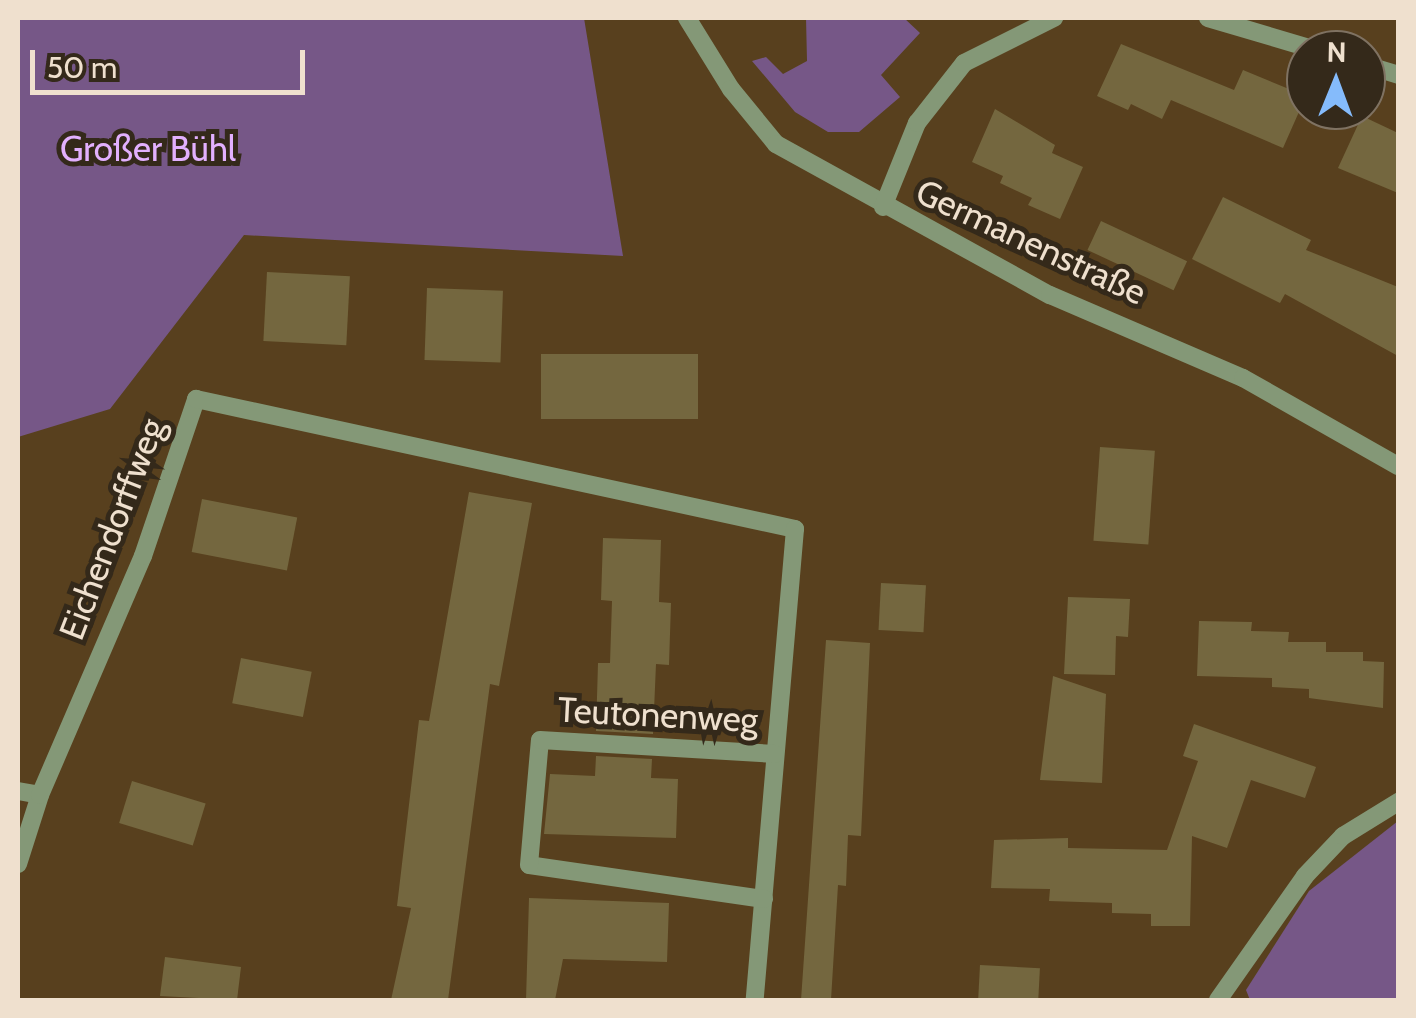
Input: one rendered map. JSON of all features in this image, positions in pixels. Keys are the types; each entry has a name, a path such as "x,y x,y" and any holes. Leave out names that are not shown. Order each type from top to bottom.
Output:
{"street":[{"name":"Germanenstraße","path":"687,18 731,89 776,144 883,207 1050,294 1243,378 1398,466"},
{"path":"883,207 917,123 964,64 1054,18"},
{"path":"1208,18 1286,41"},
{"name":"Eichendorffweg","path":"18,864 40,794 143,556 196,399 563,481"},
{"name":"Teutonenweg","path":"563,481 795,530 755,1000"},
{"name":"Teutonenweg","path":"764,899 529,865 540,740 775,754"},
{"path":"18,791 40,794"},
{"path":"1218,1000 1306,876 1343,836 1398,802"}],"green space":[{"name":"Großer Bühl","path":"18,18 584,18 623,256 244,235 110,409 18,437"},
{"path":"806,18 904,18 920,33 881,75 900,97 859,132 828,132 795,112 752,61 766,57 783,74 807,61"},
{"path":"1398,821 1398,1000 1250,1000 1246,990 1309,891"}],"building":[{"path":"1121,44 1234,90 1243,70 1286,88 1286,130 1291,130 1283,148 1171,100 1162,119 1131,104 1128,110 1097,96"},
{"path":"995,109 1055,145 1052,153 1083,167 1060,219 1028,205 1032,198 1000,183 1003,176 972,162"},
{"path":"1386,127 1398,133 1398,193 1338,168 1356,130"},
{"path":"1223,197 1311,240 1306,250 1398,287 1398,356 1285,294 1280,303 1192,259"},
{"path":"1101,221 1187,261 1174,290 1087,250"},
{"path":"267,272 350,276 346,345 263,341"},
{"path":"427,288 503,291 500,363 424,360"},
{"path":"541,354 698,354 698,419 541,419"},
{"path":"1100,447 1155,451 1148,545 1093,541"},
{"path":"469,492 532,503 499,686 490,684 448,1000 391,1000 411,908 397,906 419,720 429,721"},
{"path":"202,499 297,518 287,571 192,552"},
{"path":"603,538 661,540 659,602 671,603 669,665 656,664 653,734 596,731 598,663 610,663 612,601 601,600"},
{"path":"881,583 926,585 923,632 879,630"},
{"path":"1068,597 1130,599 1128,637 1116,636 1115,675 1064,674"},
{"path":"1199,621 1252,622 1251,631 1289,632 1288,642 1326,642 1326,652 1363,652 1363,661 1384,662 1383,708 1309,698 1309,689 1272,687 1272,678 1197,676"},
{"path":"826,640 870,643 861,836 848,835 846,886 838,885 831,1000 801,1000"},
{"path":"241,658 312,672 303,717 232,703"},
{"path":"1053,676 1106,694 1102,783 1040,780"},
{"path":"1194,724 1316,767 1305,798 1251,780 1227,848 1192,836 1190,926 1151,926 1151,914 1112,913 1112,903 1049,901 1050,889 991,888 994,840 1068,838 1068,848 1167,850 1198,761 1183,756"},
{"path":"596,756 652,759 651,778 678,779 676,838 544,834 550,774 595,776"},
{"path":"132,781 206,804 193,846 119,823"},
{"path":"529,898 669,903 667,962 563,959 555,1000 526,1000"},
{"path":"165,957 241,967 237,1000 160,996"},
{"path":"980,965 1040,968 1038,1000 978,1000"}]}
